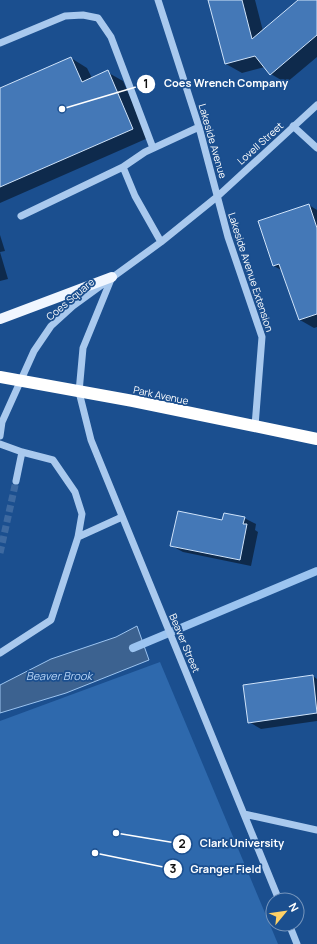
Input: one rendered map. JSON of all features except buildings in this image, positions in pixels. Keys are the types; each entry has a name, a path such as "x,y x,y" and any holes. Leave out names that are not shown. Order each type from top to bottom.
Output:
{"highway":[{"name":"Park Avenue","path":"0,377 133,401 317,439"}],"main road":[{"path":"0,319 112,277"}],"street":[{"name":"Lakeside Avenue","path":"158,0 199,127 218,196"},
{"path":"0,43 65,16 83,15 98,18 111,37 153,148"},
{"name":"Lovell Street","path":"218,196 317,105"},
{"path":"293,126 317,148"},
{"path":"21,216 123,167 153,148 199,127"},
{"path":"123,167 135,196 161,242"},
{"name":"Coes Square","path":"0,436 2,422 20,380 34,351 51,326 73,306 161,242 218,196"},
{"name":"Lakeside Avenue Extension","path":"218,196 228,237 262,337 255,426"},
{"name":"Coes Square","path":"79,392 83,348 112,277"},
{"name":"Beaver Street","path":"79,392 91,440 276,892"},
{"path":"0,444 22,452 53,460 75,492 82,514 78,537 51,620 0,653"},
{"path":"16,480 22,452"},
{"path":"78,537 122,517"},
{"path":"244,814 317,830"},
{"path":"292,932 297,944"}],"shaded area":[{"path":"160,662 265,913 265,932 273,932 278,944 0,944 0,721"}],"water":[{"name":"Beaver Brook","path":"137,626 149,660 66,693 0,713 0,685 51,659 116,637"}],"waterway":[{"name":"Beaver Brook","path":"133,648 317,571"}],"tunnel":[{"path":"0,553 16,481"}],"place":[{"name":"Coes Wrench Company","path":"62,109"},
{"name":"Clark University","path":"116,833"},
{"name":"Granger Field","path":"95,853"}]}
